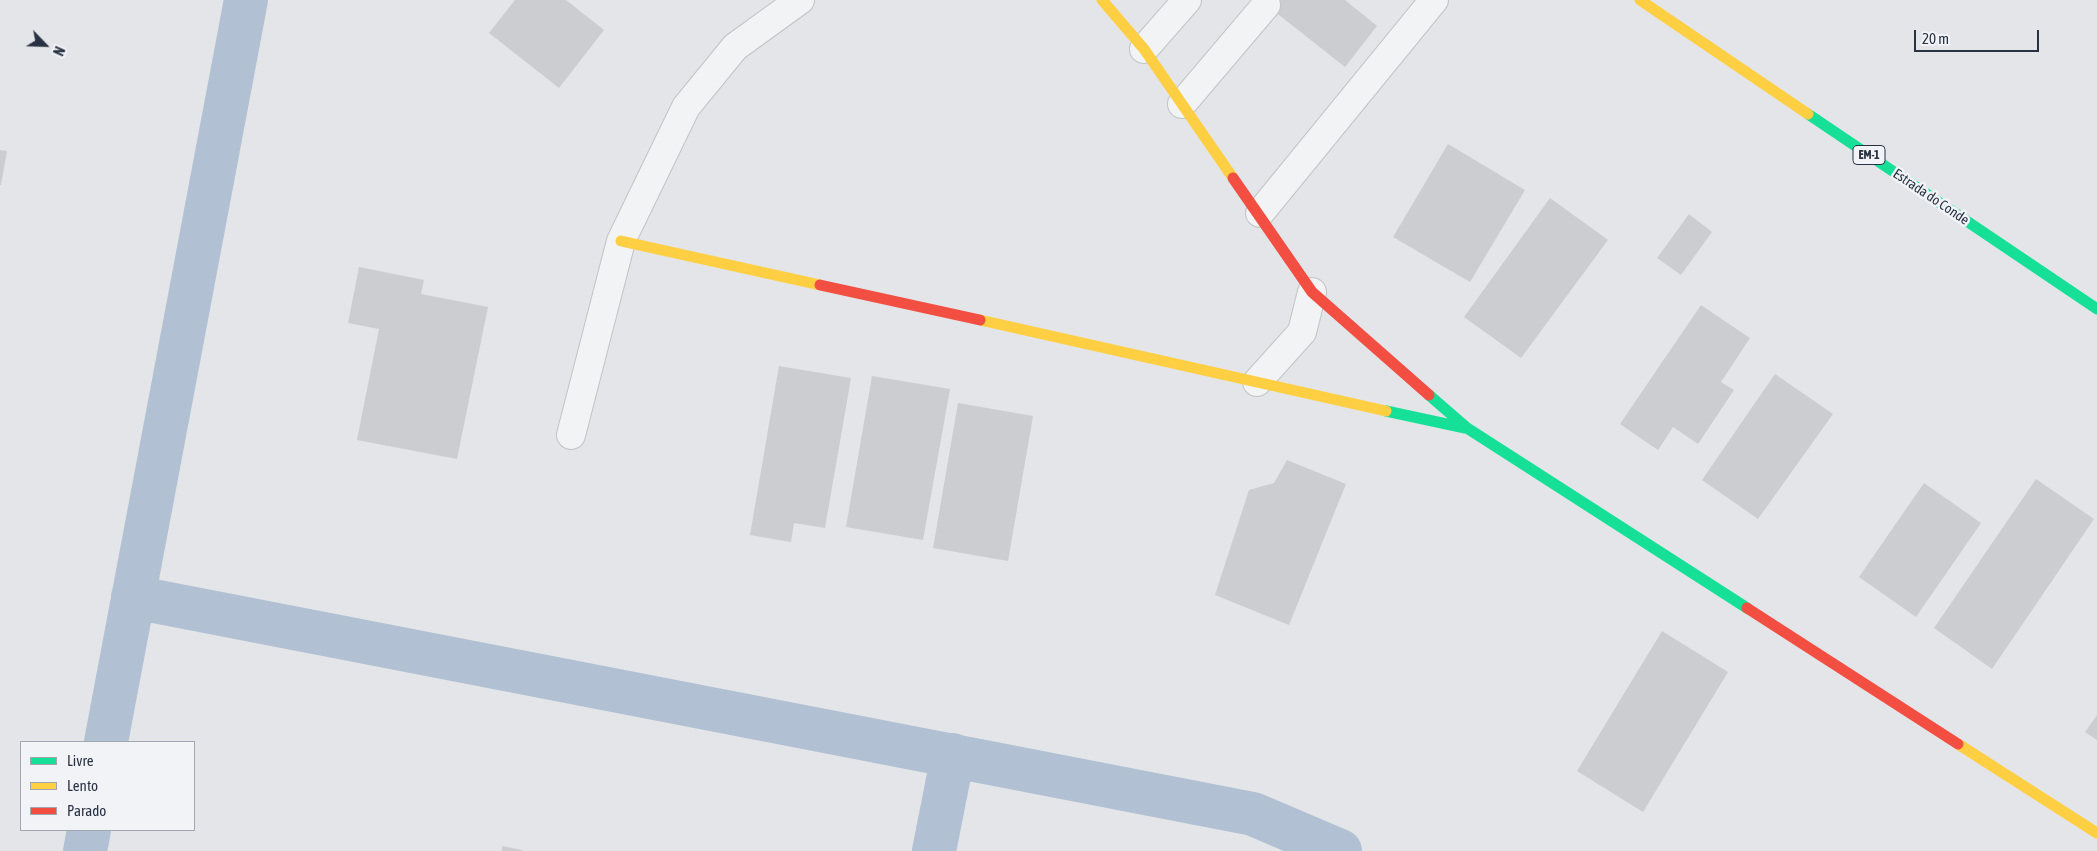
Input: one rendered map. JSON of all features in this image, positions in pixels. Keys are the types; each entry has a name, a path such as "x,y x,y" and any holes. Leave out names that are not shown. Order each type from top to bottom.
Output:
{"street":[{"path":"571,435 621,241 686,107 735,47 800,0"},
{"path":"1102,0 1144,49 1260,214 1312,292 1467,428 2097,833"},
{"path":"1144,49 1187,0"},
{"path":"1260,214 1434,0"},
{"name":"Estrada do Conde","path":"1640,0 2097,309"},
{"path":"1182,104 1266,5"},
{"path":"621,241 1467,428"},
{"path":"1258,382 1302,332 1312,292"}],"building":[{"path":"515,0 566,0 604,30 559,88 489,33"},
{"path":"1260,0 1345,0 1377,26 1345,67"},
{"path":"1448,144 1525,190 1470,282 1393,237"},
{"path":"0,150 7,151 1,185 0,185"},
{"path":"1550,198 1608,240 1521,358 1464,317"},
{"path":"1689,214 1712,232 1681,275 1657,258"},
{"path":"359,267 424,280 421,294 488,307 457,459 357,440 379,329 348,323"},
{"path":"1701,305 1750,338 1721,382 1734,390 1698,444 1673,427 1658,450 1620,424"},
{"path":"779,366 851,378 825,528 794,523 791,542 750,535"},
{"path":"1775,374 1833,414 1758,519 1702,480"},
{"path":"872,376 950,389 923,540 846,527"},
{"path":"958,403 1033,416 1008,561 933,548"},
{"path":"1287,460 1346,484 1289,625 1215,595 1249,490 1274,483"},
{"path":"2036,479 2094,519 1992,669 1934,628"},
{"path":"1924,483 1981,523 1916,617 1859,577"},
{"path":"1662,631 1728,672 1643,812 1577,771"},
{"path":"2097,715 2097,740 2085,732"},
{"path":"502,846 522,850 522,851 502,851"}],"waterway":[{"path":"106,741 246,0"},
{"path":"133,597 1253,814 1340,851"},
{"path":"934,851 953,755"},
{"path":"85,851 89,831"}],"traffic: fast":[{"path":"1808,114 2097,309"},
{"path":"1429,395 1467,428 1747,608"},
{"path":"1386,411 1465,428"}],"traffic: slow":[{"path":"1102,0 1144,49 1233,178"},
{"path":"1640,0 1808,114"},
{"path":"621,241 820,285"},
{"path":"980,320 1386,411"},
{"path":"1958,744 2097,833"}],"traffic: jam":[{"path":"1233,178 1312,292 1429,395"},
{"path":"820,285 980,320"},
{"path":"1747,608 1958,744"}]}
